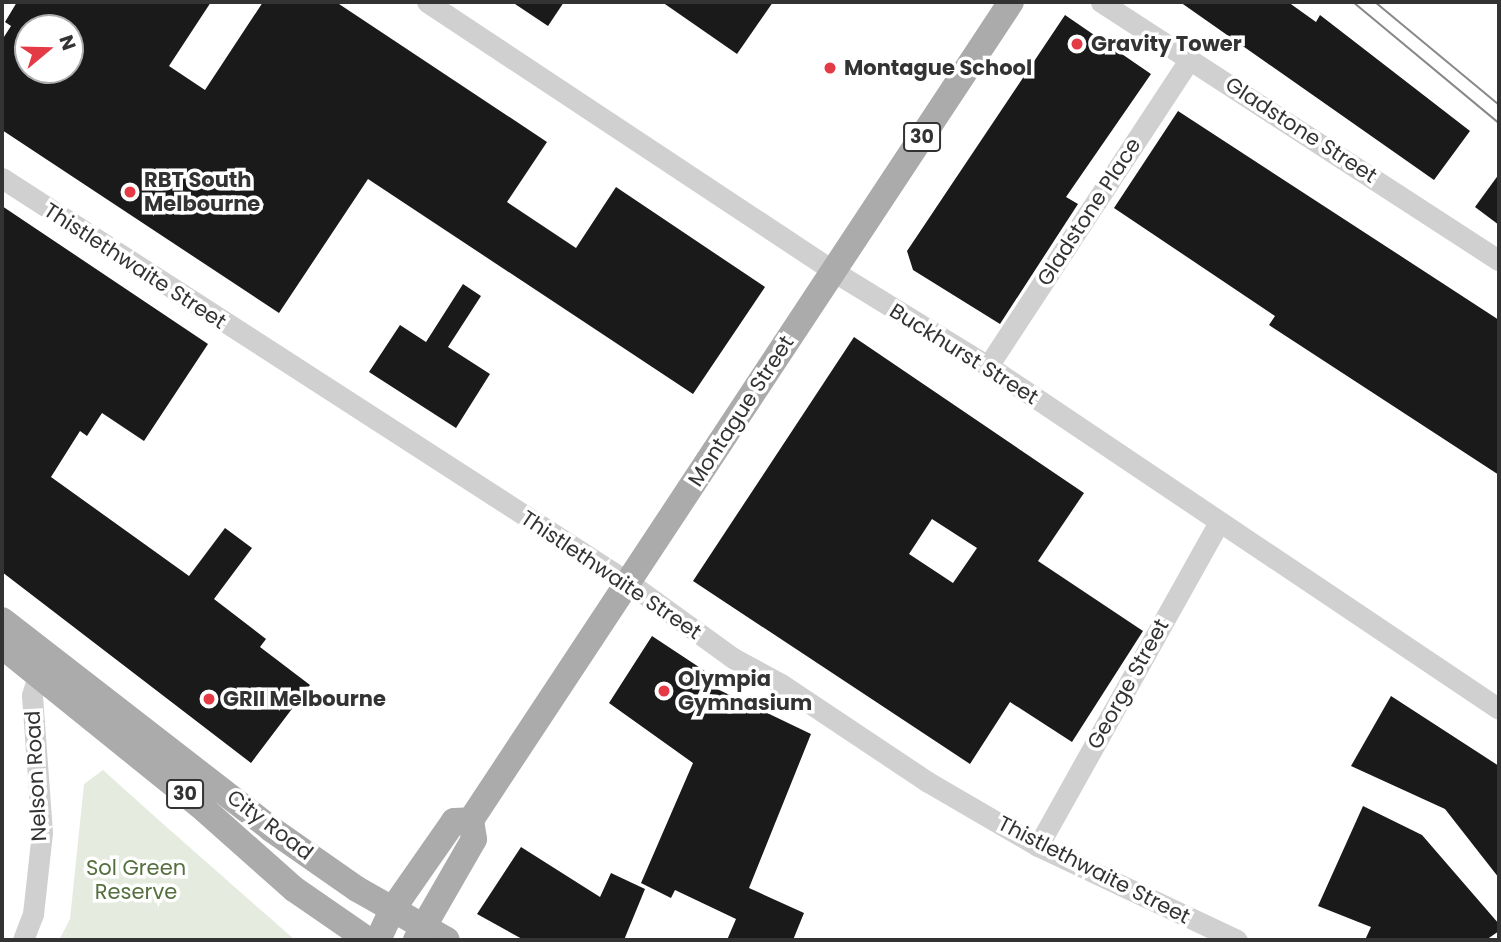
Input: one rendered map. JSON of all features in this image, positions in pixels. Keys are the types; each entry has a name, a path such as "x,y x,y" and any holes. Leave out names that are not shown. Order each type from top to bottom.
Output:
{"main road":[{"name":"Montague Street","path":"419,933 474,839 471,820 1011,2"},
{"name":"City Road","path":"2,620 42,664 294,890 368,940"},
{"name":"City Road","path":"2,646 42,664 271,829 392,910 419,933 447,940"},
{"name":"Montague Street","path":"378,940 392,910 454,821 471,820"}],"street":[{"name":"Buckhurst Street","path":"427,2 833,271 988,366 1499,709"},
{"name":"Gladstone Street","path":"1101,2 1499,260"},
{"name":"Gladstone Place","path":"988,366 1190,58"},
{"name":"Thistlethwaite Street","path":"2,178 628,582 733,658 1038,846 1237,940"},
{"name":"George Street","path":"1038,846 1219,522"},
{"name":"Nelson Road","path":"23,940 33,914 42,832 32,695 42,664"}],"green space":[{"name":"Sol Green Reserve","path":"103,770 295,940 59,940 70,919 84,784"}],"building":[{"path":"17,2 211,2 169,66 205,90 263,2 336,2 547,142 507,202 576,248 616,187 765,287 693,394 368,179 279,313 2,130 2,40 11,26 5,22"},
{"path":"512,2 564,2 548,26"},
{"path":"662,2 773,2 737,54"},
{"path":"1180,2 1288,2 1316,22 1320,15 1470,131 1434,180"},
{"path":"1065,15 1151,74 1066,197 1078,204 1000,324 913,270 907,251"},
{"path":"1178,111 1499,320 1499,475 1269,325 1275,316 1114,208"},
{"path":"1499,174 1499,225 1475,207"},
{"path":"2,206 208,344 144,441 102,413 87,436 80,431 51,477 189,576 225,528 252,548 214,599 266,639 260,647 310,685 251,763 2,572"},
{"path":"463,284 481,296 448,347 490,374 456,428 369,372 400,325 426,342"},
{"path":"854,337 1084,493 1038,561 1143,631 1072,742 1010,702 970,764 693,581","holes":["932,519 977,548 953,583 909,554"]},
{"path":"652,636 717,679 713,687 811,734 749,888 804,913 793,940 727,940 736,919 675,890 671,898 641,883 693,763 609,703"},
{"path":"1391,696 1499,766 1499,878 1445,809 1351,766"},
{"path":"1363,806 1422,835 1499,924 1499,931 1486,940 1365,940 1371,927 1318,906"},
{"path":"521,847 600,897 611,873 645,889 624,940 524,940 477,914"}],"tram line":[{"path":"1353,2 1499,123"},
{"path":"1375,2 1499,105"}],"place":[{"name":"Gravity Tower","path":"1077,44"},
{"name":"Montague School","path":"830,68"},
{"name":"RBT South Melbourne","path":"130,192"},
{"name":"Olympia Gymnasium","path":"664,691"},
{"name":"GRII Melbourne","path":"209,699"}]}
